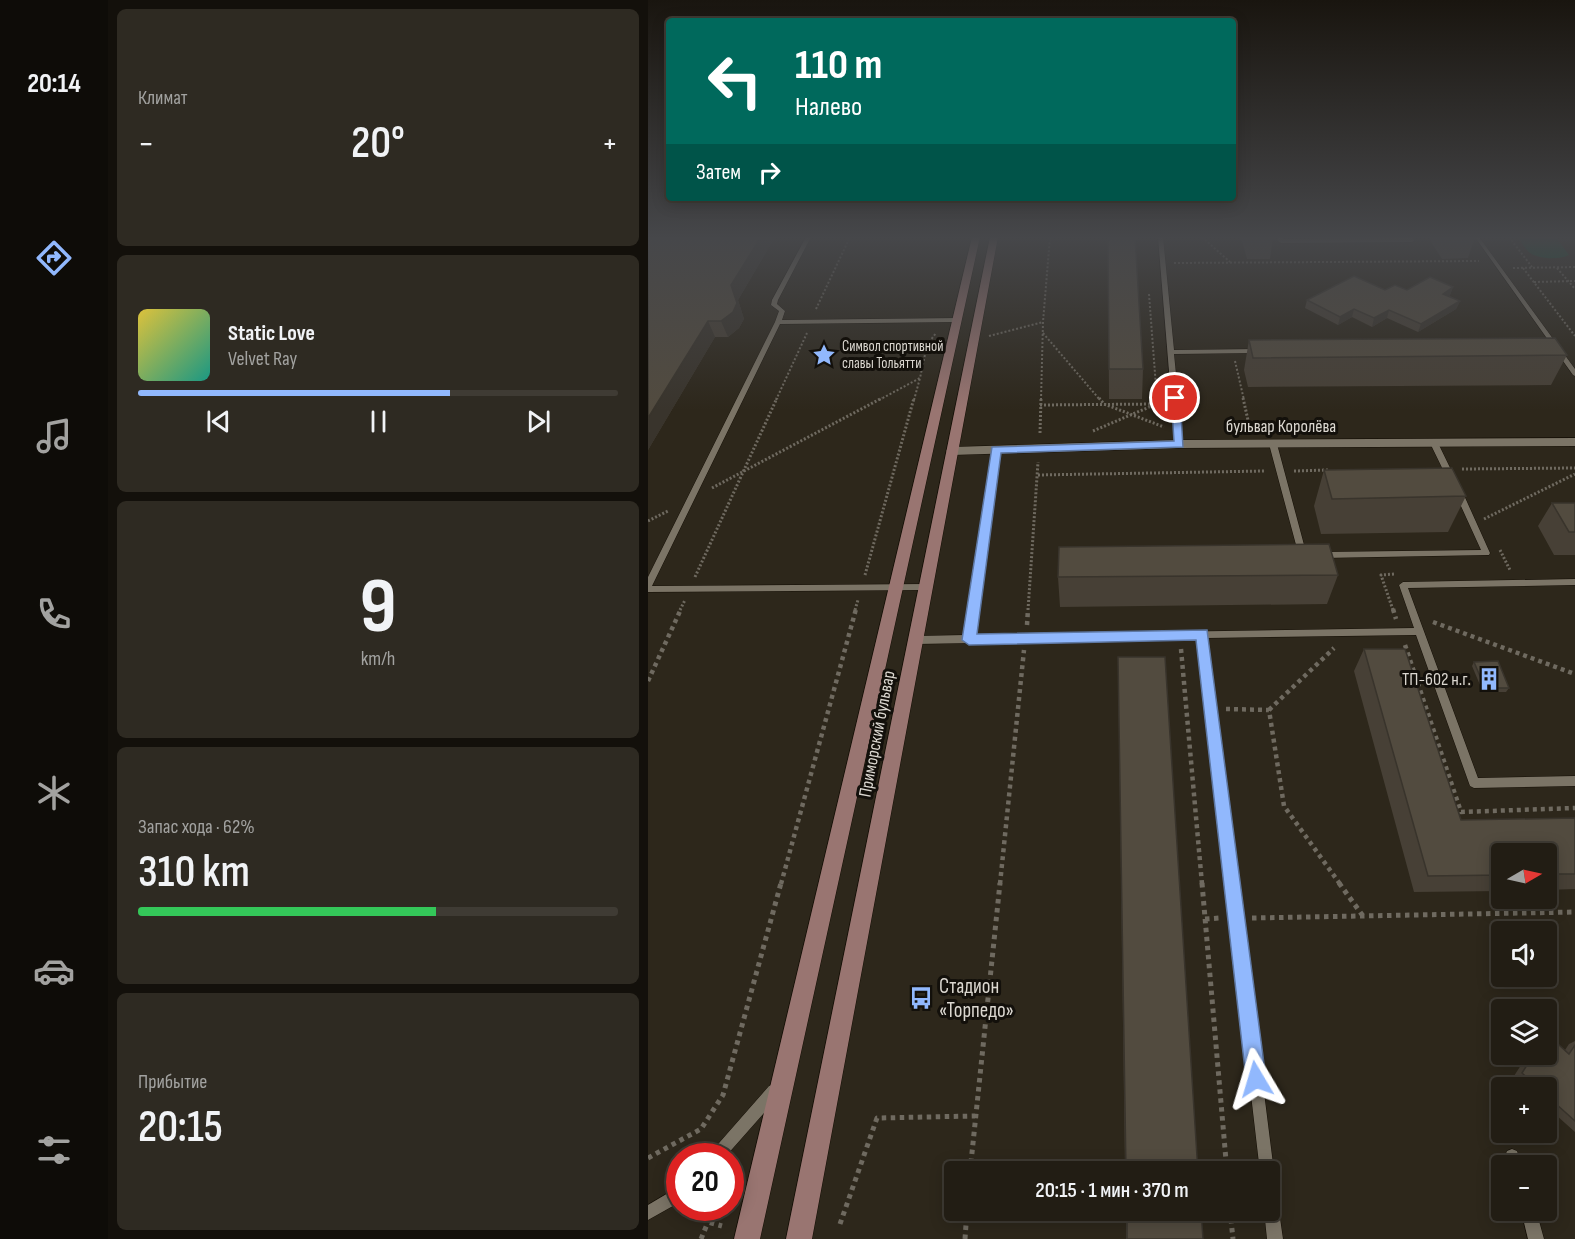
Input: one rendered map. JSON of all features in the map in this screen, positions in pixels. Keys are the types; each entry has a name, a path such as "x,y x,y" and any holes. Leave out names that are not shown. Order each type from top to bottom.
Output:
{"main road":[{"path":"747,1239 963,295"},
{"name":"Приморский бульвар","path":"799,1239 983,295"}],"street":[{"name":"бульвар Королёва","path":"952,451 1179,444 1575,442"}],"lane":[{"path":"778,295 774,305 782,311 778,322 648,588 926,587"},
{"path":"1166,295 1179,444"},
{"path":"1518,295 1575,374"},
{"path":"778,322 958,320"},
{"path":"1545,348 1557,348"},
{"path":"1171,352 1264,351"},
{"path":"1273,444 1302,556 1486,553 1434,443"},
{"path":"969,640 996,450"},
{"path":"1575,582 1403,585 1474,783 1575,781"},
{"path":"916,640 1350,632 1418,626"},
{"path":"1202,634 1266,1161"},
{"path":"728,1143 783,1080"},
{"path":"648,1213 666,1202"},
{"path":"1273,1221 1275,1239"},
{"path":"1531,1221 1536,1239"}],"path":[{"path":"648,681 823,295"},
{"path":"1038,627 1026,628 1038,475 1045,295"},
{"path":"1150,295 1157,404"},
{"path":"1544,295 1575,336"},
{"path":"989,336 1043,322"},
{"path":"648,1158 701,1130 723,1095 920,378 927,345 940,328 928,328"},
{"path":"1043,333 1104,404 1170,430"},
{"path":"1234,359 1250,429"},
{"path":"742,474 920,378"},
{"path":"1040,405 1157,404"},
{"path":"1093,430 1157,404"},
{"path":"1447,469 1575,468"},
{"path":"1038,475 1340,470"},
{"path":"1490,529 1484,519 1575,474"},
{"path":"1495,540 1511,572 1499,572"},
{"path":"1396,619 1380,575 1404,574"},
{"path":"1384,619 1396,619 1418,626 1434,623 1575,674"},
{"path":"1187,709 1269,710 1350,632"},
{"path":"1180,635 1226,1161"},
{"path":"971,1161 1025,639"},
{"path":"1269,710 1284,806 1363,916"},
{"path":"1205,919 1575,912"},
{"path":"840,1224 877,1118 975,1116"},
{"path":"965,1239 966,1221"},
{"path":"1231,1221 1233,1239"},
{"path":"701,1239 708,1222 722,1226"}],"building":[{"path":"648,295 734,295 737,303 733,312 721,321 708,321 648,418"},
{"path":"1108,295 1139,295 1143,369 1109,369"},
{"path":"1317,295 1445,295 1460,301 1421,324 1389,310 1374,318 1354,309 1340,317 1307,300"},
{"path":"1555,338 1567,355 1253,358 1249,340"},
{"path":"1452,468 1466,496 1332,499 1324,470"},
{"path":"1552,503 1575,503 1575,532 1569,532"},
{"path":"1329,544 1338,575 1058,577 1059,547"},
{"path":"1364,649 1405,649 1461,820 1575,818 1575,874 1557,874 1557,843 1491,843 1491,875 1428,876"},
{"path":"1118,657 1165,657 1197,1161 1126,1161"},
{"name":"ТП-602 н.г.","path":"1498,661 1509,688 1485,688 1474,662"},
{"path":"1557,1043 1569,1054 1575,1045 1575,1121 1557,1105 1557,1077 1526,1077 1522,1073 1527,1065 1557,1065"},
{"path":"1127,1221 1202,1221 1203,1239 1127,1239"}],"place":[{"name":"Символ спортивной славы Тольятти","path":"824,355"},
{"name":"ТП-602 н.г.","path":"1489,679"},
{"name":"Стадион «Торпедо»","path":"921,998"}],"route":[{"path":"1175,398 1179,444 996,450 969,640 1202,634 1256,1079"}]}
